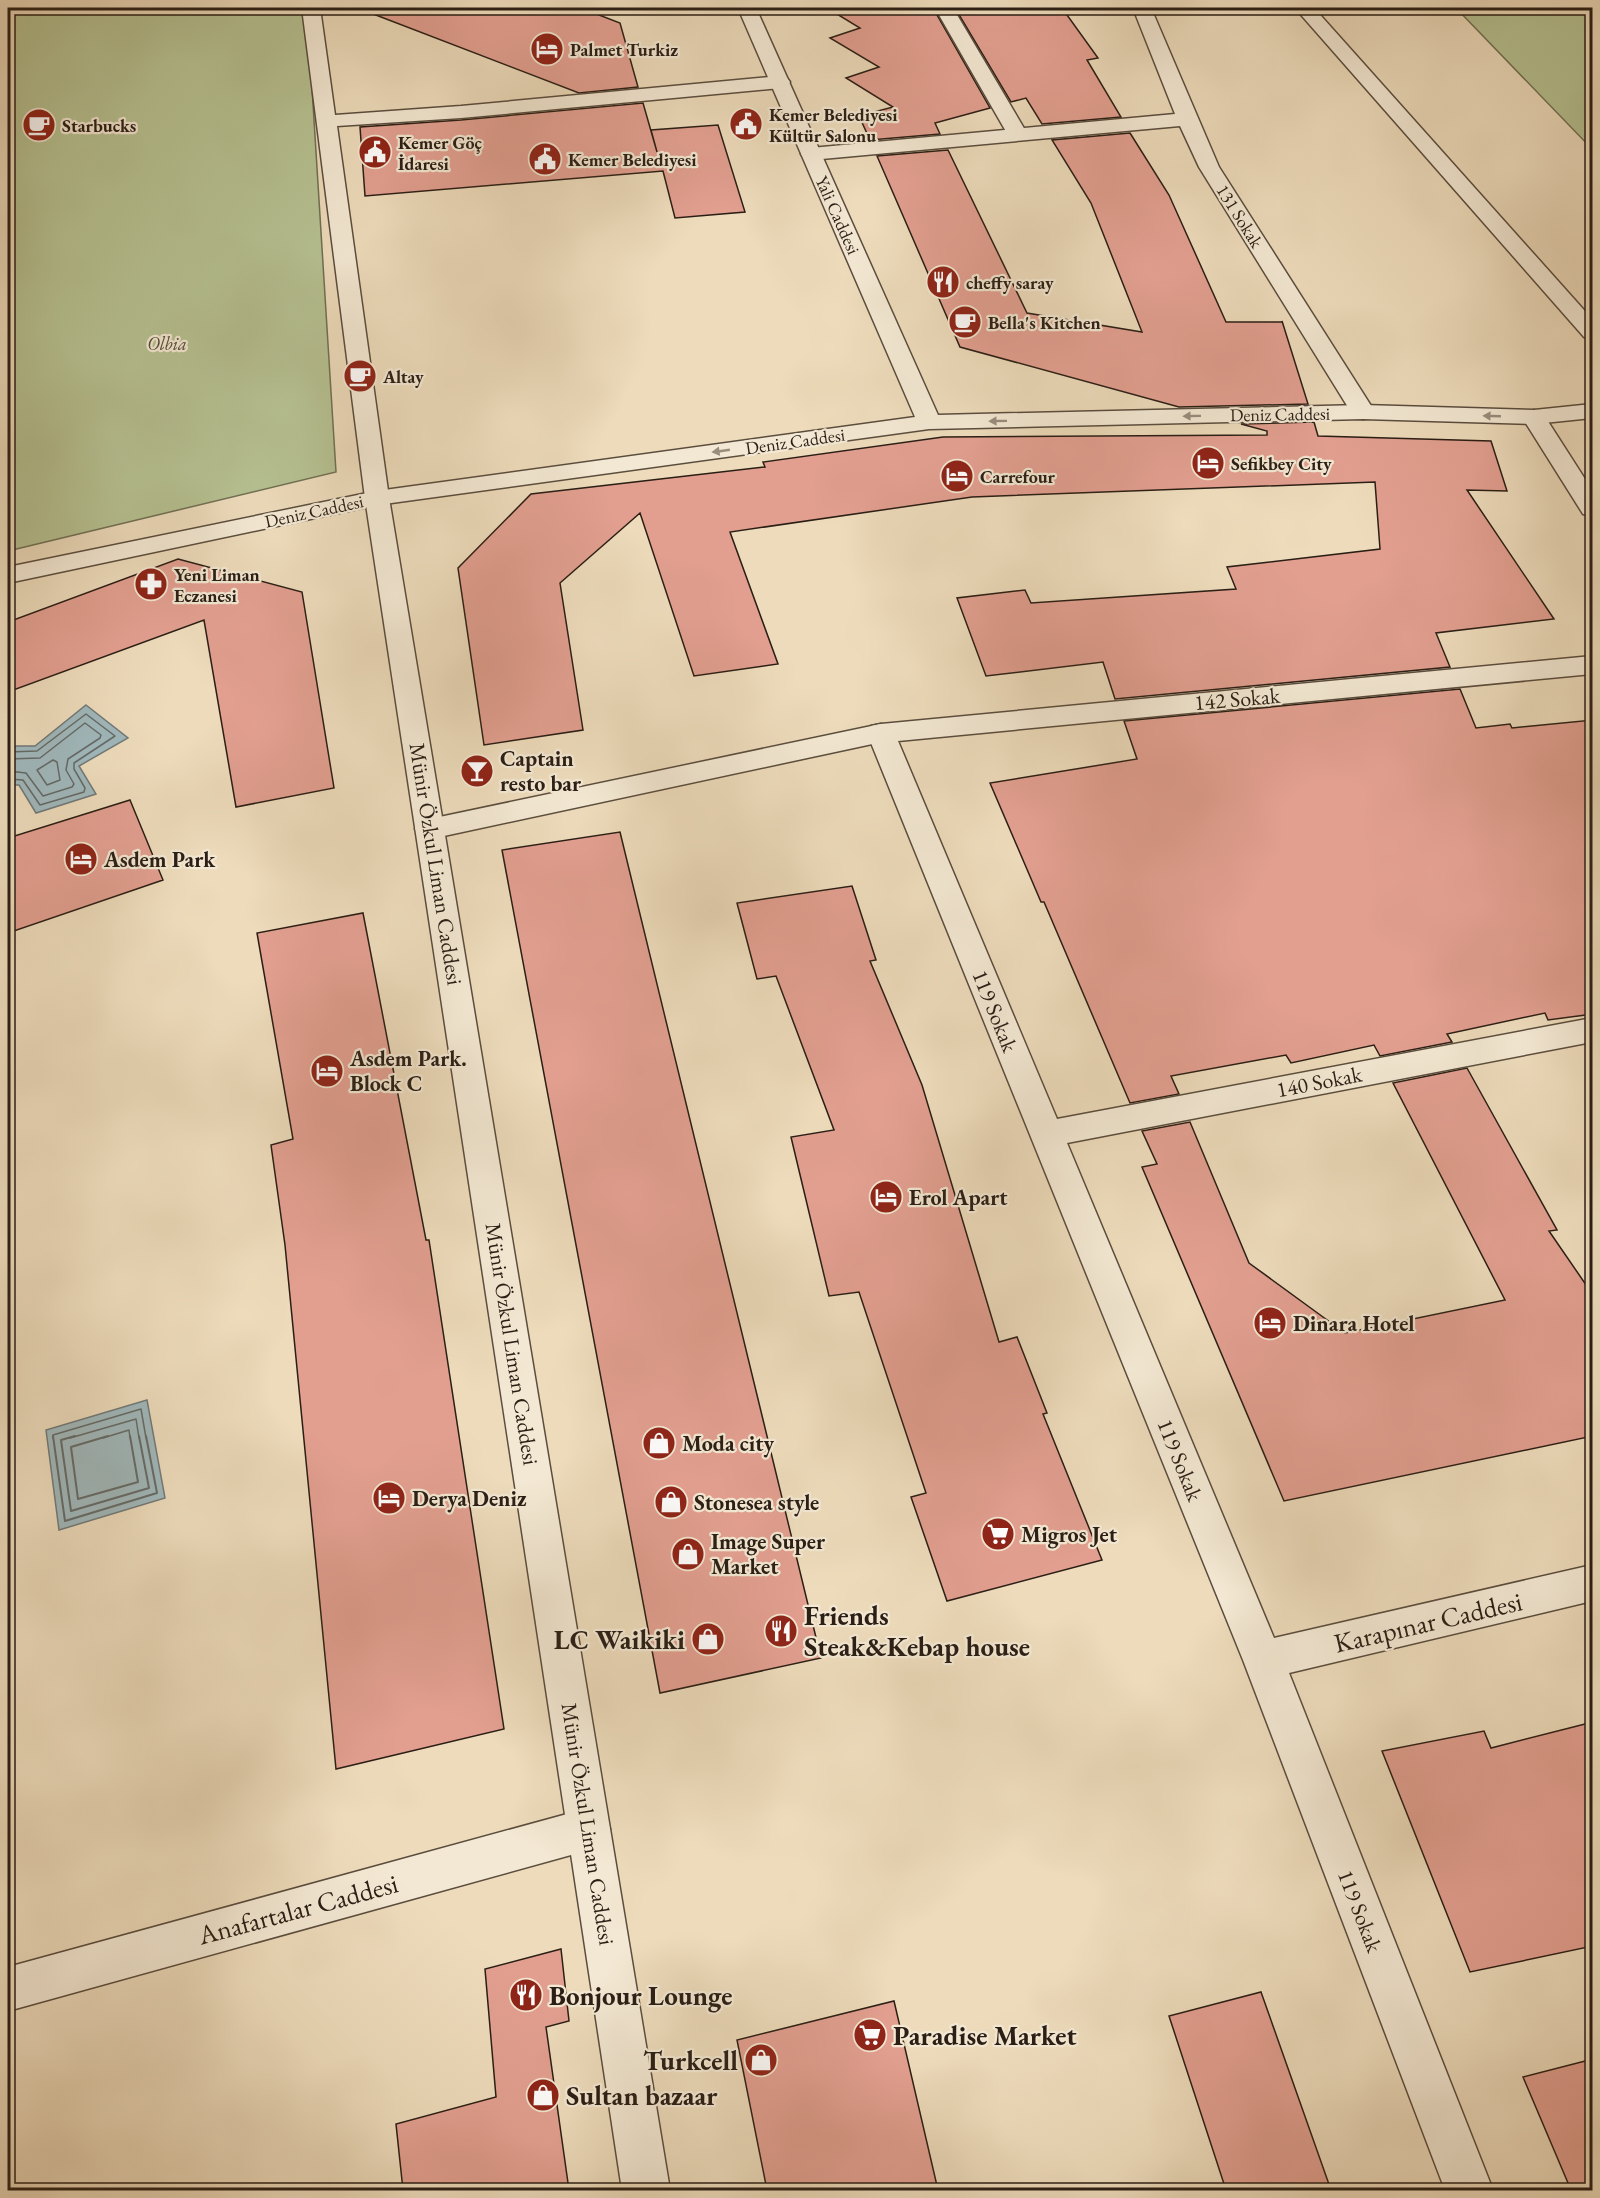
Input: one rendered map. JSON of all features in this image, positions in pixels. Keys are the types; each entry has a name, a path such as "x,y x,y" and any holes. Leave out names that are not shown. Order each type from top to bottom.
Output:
{"street":[{"name":"Münir Özkul Liman Caddesi","path":"311,8 377,498 646,2190"},
{"name":"Yali Caddesi","path":"747,8 929,422"},
{"path":"944,8 1018,135"},
{"name":"131 Sokak","path":"1142,8 1209,167 1363,412"},
{"path":"1304,8 1593,332"},
{"path":"327,121 461,112 780,82"},
{"path":"811,154 1187,119"},
{"path":"1564,300 1593,297"},
{"name":"Deniz Caddesi","path":"8,575 377,498 929,422 1363,412 1534,417 1593,411"},
{"path":"1534,417 1593,509"},
{"name":"142 Sokak","path":"430,829 881,734 1593,665"},
{"name":"119 Sokak","path":"881,734 1263,1660 1469,2190"},
{"name":"140 Sokak","path":"1046,1134 1593,1030"},
{"name":"Karapınar Caddesi","path":"1263,1660 1593,1583"},
{"name":"Anafartalar Caddesi","path":"8,1989 589,1829"}],"green space":[{"name":"Olbia","path":"8,8 307,8 336,472 8,551"},
{"path":"1456,8 1592,8 1592,149"}],"water":[{"path":"86,705 128,738 79,766 96,794 36,813 19,785 8,785 8,746 35,746"},
{"path":"147,1400 165,1498 59,1530 46,1430"}],"building":[{"name":"Palmet Turkiz","path":"369,8 581,8 620,23 638,87 579,93 368,12"},
{"path":"827,8 933,8 990,108 935,123 940,134 870,140 859,116 893,107 846,78 879,67 830,38 860,28"},
{"path":"955,8 1062,8 1098,58 1087,60 1121,117 1042,124 1026,98 1011,102"},
{"name":"Kemer Belediyesi","path":"643,103 657,152 651,130 718,125 745,212 675,218 663,171 365,196 360,127"},
{"path":"1130,133 1169,195 1226,322 1282,321 1308,404 1179,407 960,347 877,156 948,150 1027,313 1142,332 1091,203 1052,140"},
{"path":"1314,422 1318,436 1491,441 1507,491 1467,490 1554,619 1436,633 1450,667 1115,699 1103,662 986,676 957,598 1025,590 1031,603 1236,589 1227,567 1380,549 1375,482 972,497 730,532 778,664 694,676 640,513 560,583 583,730 484,745 458,568 531,494 765,467 763,462 943,437 1267,435 1267,431 1241,424"},
{"path":"178,559 302,592 334,788 236,807 204,620 8,692 8,622"},
{"path":"1460,689 1476,728 1510,724 1512,728 1593,720 1593,1014 1548,1020 1545,1013 1447,1034 1452,1042 1380,1056 1374,1045 1291,1063 1286,1055 1171,1076 1179,1094 1130,1103 990,783 1137,759 1124,721"},
{"name":"Asdem Park","path":"130,800 163,880 8,933 8,838"},
{"path":"620,832 821,1658 660,1693 502,850"},
{"path":"852,886 876,960 870,961 922,1085 999,1342 1017,1337 1047,1413 1043,1414 1102,1560 947,1601 911,1497 926,1493 859,1292 829,1296 791,1137 834,1130 776,976 757,979 737,903"},
{"name":"Derya Deniz","path":"363,913 426,1240 429,1240 504,1729 336,1769 285,1245 271,1145 293,1139 257,933"},
{"path":"1467,1068 1557,1230 1549,1231 1593,1295 1593,1436 1284,1501 1142,1167 1157,1164 1142,1131 1190,1122 1249,1263 1345,1333 1505,1300 1393,1083"},
{"path":"1593,1722 1593,1946 1470,1972 1382,1751 1484,1731 1491,1748"},
{"path":"561,1949 569,2021 546,2027 569,2190 403,2190 396,2124 496,2097 485,1969"},
{"path":"1261,1992 1331,2190 1226,2190 1169,2016"},
{"path":"894,2001 938,2190 767,2190 737,2040"},
{"path":"1593,2059 1593,2190 1571,2190 1523,2077"}],"place":[{"name":"Palmet Turkiz","path":"547,49"},
{"name":"Kemer Belediyesi Kültür Salonu","path":"746,124"},
{"name":"Starbucks","path":"39,125"},
{"name":"Kemer Göç İdaresi","path":"375,152"},
{"name":"Kemer Belediyesi","path":"545,159"},
{"name":"cheffy saray","path":"943,282"},
{"name":"Bella's Kitchen","path":"965,322"},
{"name":"Altay","path":"360,376"},
{"name":"Sefikbey City","path":"1208,463"},
{"name":"Carrefour","path":"957,476"},
{"name":"Yeni Liman Eczanesi","path":"151,584"},
{"name":"Captain resto bar","path":"477,771"},
{"name":"Asdem Park","path":"81,859"},
{"name":"Asdem Park. Block C","path":"327,1071"},
{"name":"Erol Apart","path":"886,1197"},
{"name":"Dinara Hotel","path":"1270,1323"},
{"name":"Moda city","path":"659,1443"},
{"name":"Derya Deniz","path":"389,1498"},
{"name":"Stonesea style","path":"671,1502"},
{"name":"Migros Jet","path":"998,1534"},
{"name":"Image Super Market","path":"688,1554"},
{"name":"Friends Steak&Kebap house","path":"781,1631"},
{"name":"LC Waikiki","path":"708,1639"},
{"name":"Bonjour Lounge","path":"526,1995"},
{"name":"Paradise Market","path":"870,2035"},
{"name":"Turkcell","path":"761,2060"},
{"name":"Sultan bazaar","path":"543,2095"}]}
